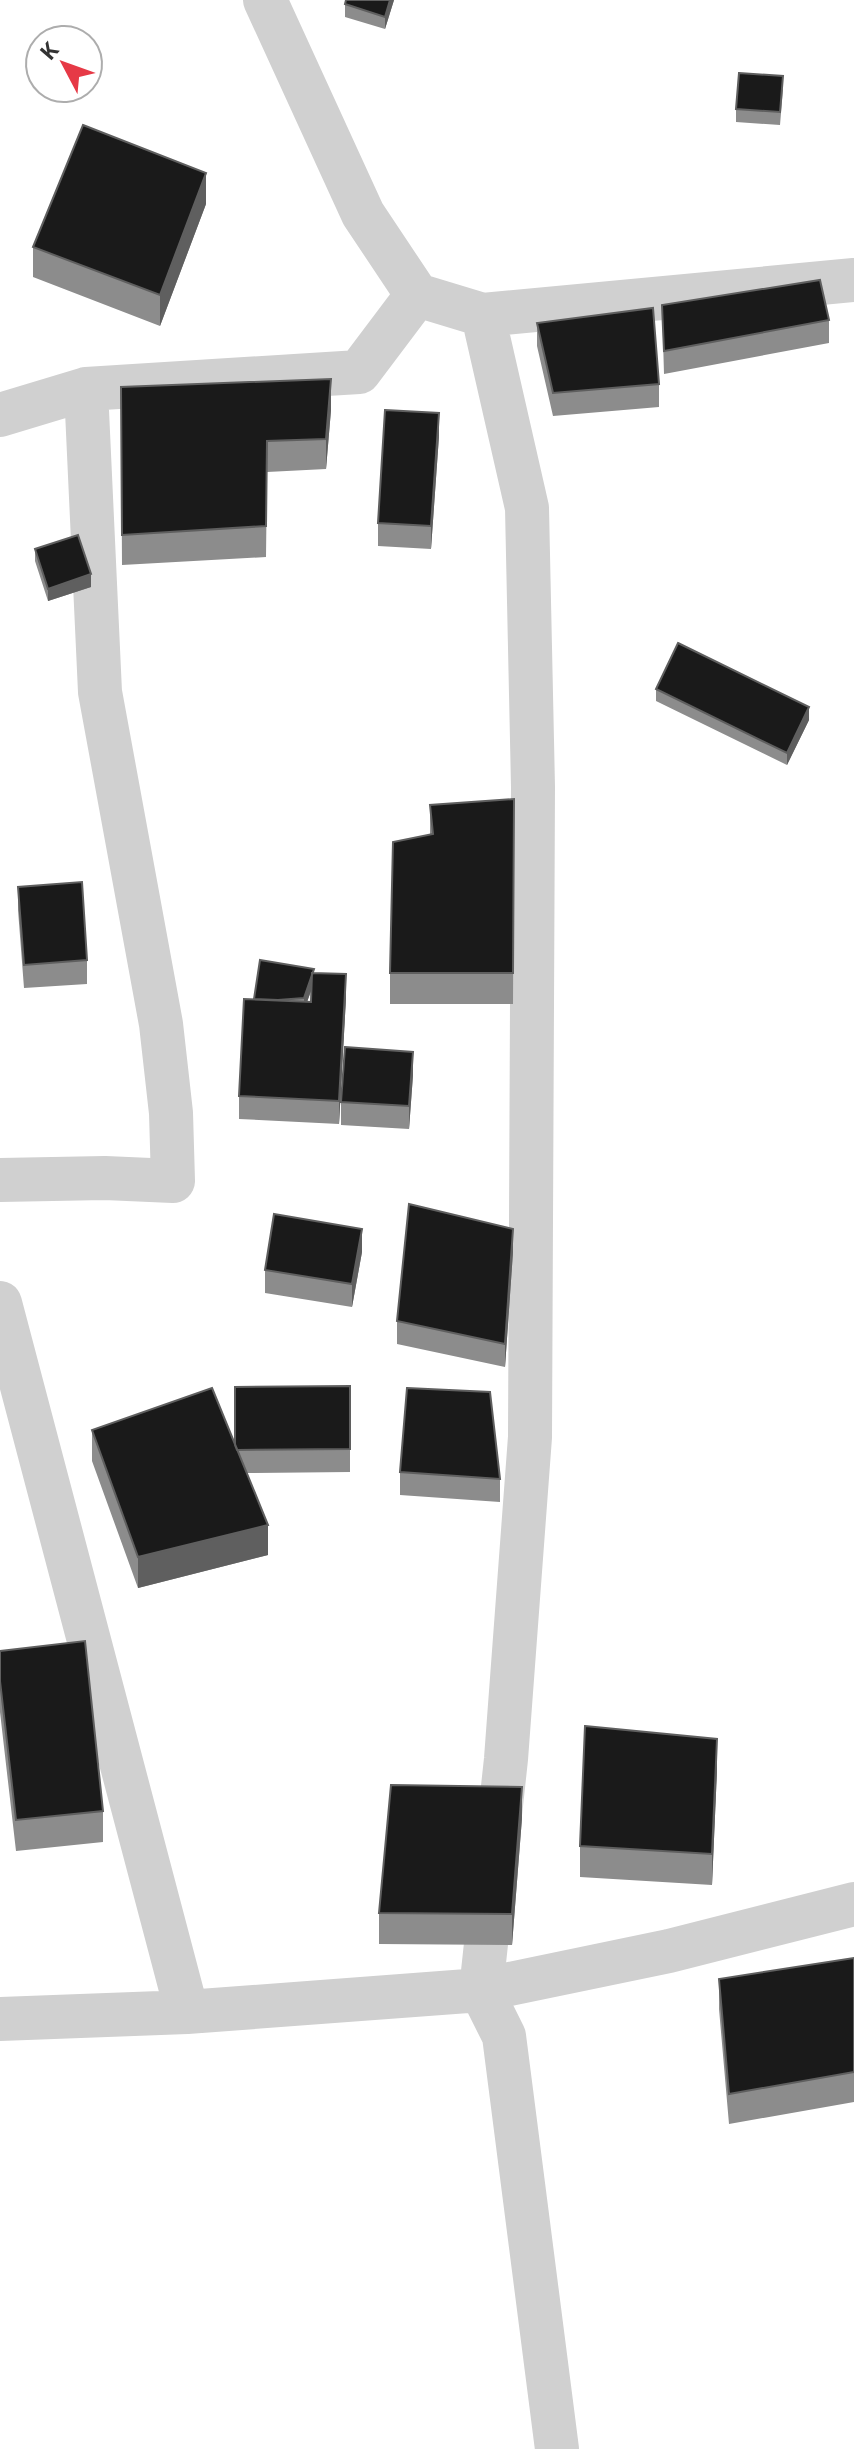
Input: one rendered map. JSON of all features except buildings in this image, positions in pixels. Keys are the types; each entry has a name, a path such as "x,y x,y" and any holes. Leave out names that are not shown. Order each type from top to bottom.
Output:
{"street":[{"path":"265,0 363,214 417,295 483,315 854,280"},
{"path":"0,415 86,389 359,372 417,295"},
{"path":"483,315 527,508 533,787 534,1091 530,1437 506,1759 481,1990 504,2036 557,2449"},
{"path":"0,1180 105,1178 173,1181 171,1113 161,1024 100,692 86,389"},
{"path":"0,1303 187,2012"},
{"path":"0,2019 187,2012 481,1990 669,1951 854,1904"}]}
